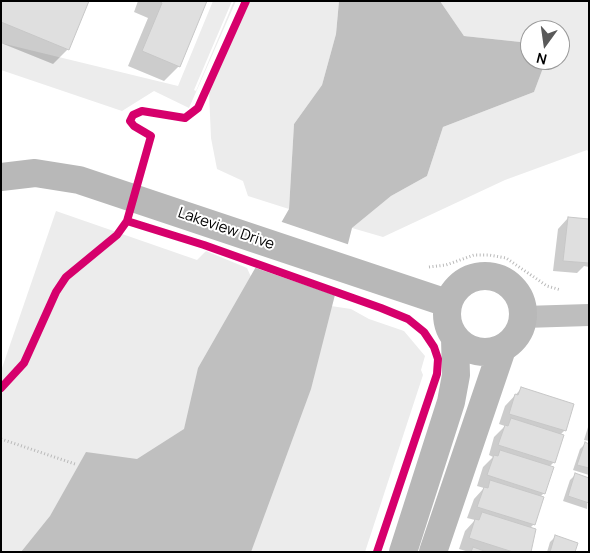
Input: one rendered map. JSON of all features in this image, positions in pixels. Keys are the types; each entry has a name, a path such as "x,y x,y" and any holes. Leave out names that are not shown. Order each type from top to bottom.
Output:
{"street":[{"name":"Lakeview Drive","path":"1,177 35,173 80,180 447,304"},
{"path":"482,276 493,277 512,287 519,296 524,317 520,330 512,341 502,349 489,353 477,352 465,347 455,338 449,327 447,304 462,284 482,276"},
{"path":"524,317 589,315"},
{"path":"403,552 451,402 456,375 455,338"},
{"path":"433,552 502,349"}],"path":[{"path":"422,267 446,264 489,254 506,258 547,286 570,291"},
{"path":"1,439 74,464"}],"shaded area":[{"path":"213,1 232,1 194,90 196,91 234,1 236,1 189,108 154,91 122,111 1,70 1,43 178,86"},
{"path":"250,1 339,1 336,34 322,85 294,124 289,209 248,196 243,181 217,169 211,138 209,92"},
{"path":"339,1 440,1 464,36 520,42 520,70 542,70 534,92 443,127 427,176 391,196 352,228 311,389 251,552 21,552 50,516 86,452 137,459 184,429 198,368 289,209 294,124 322,85 336,34"},
{"path":"440,1 589,1 589,153 587,150 505,180 383,237 352,228 391,196 427,176 443,127 534,92 542,70 570,70 570,20 520,20 520,42 464,36"},
{"path":"56,211 197,260 206,251 247,268 252,279 331,306 351,309 369,319 404,331 425,356 421,370 423,375 365,552 1,552 1,371"}],"pier":[{"path":"279,221 350,245 337,296 253,267"}],"building":[{"path":"1,1 89,1 69,50 1,22"},
{"path":"159,1 207,1 180,67 142,51 162,3"},
{"path":"568,217 589,219 589,263 563,261"},
{"path":"521,387 574,404 566,431 509,414 515,394 518,395"},
{"path":"511,418 564,435 555,463 498,445 505,425 508,426"},
{"path":"585,442 589,444 589,468 577,465"},
{"path":"500,450 554,467 545,494 487,475 494,455 498,456"},
{"path":"575,473 589,478 589,503 568,496"},
{"path":"490,480 544,497 535,525 477,507 484,487 488,488"},
{"path":"482,512 536,529 531,552 513,552 469,538 475,519 479,520"},
{"path":"555,535 578,543 575,552 550,552"},
{"path":"473,547 487,552 471,552"}],"cycle path":[{"path":"1,388 24,363 56,292 66,277 117,235 127,221 151,136 134,126 130,121 133,115 142,111 185,118 198,108 246,1"},
{"path":"127,221 204,245 381,308 408,319 424,332 434,347 438,359 437,374 377,552"}]}
